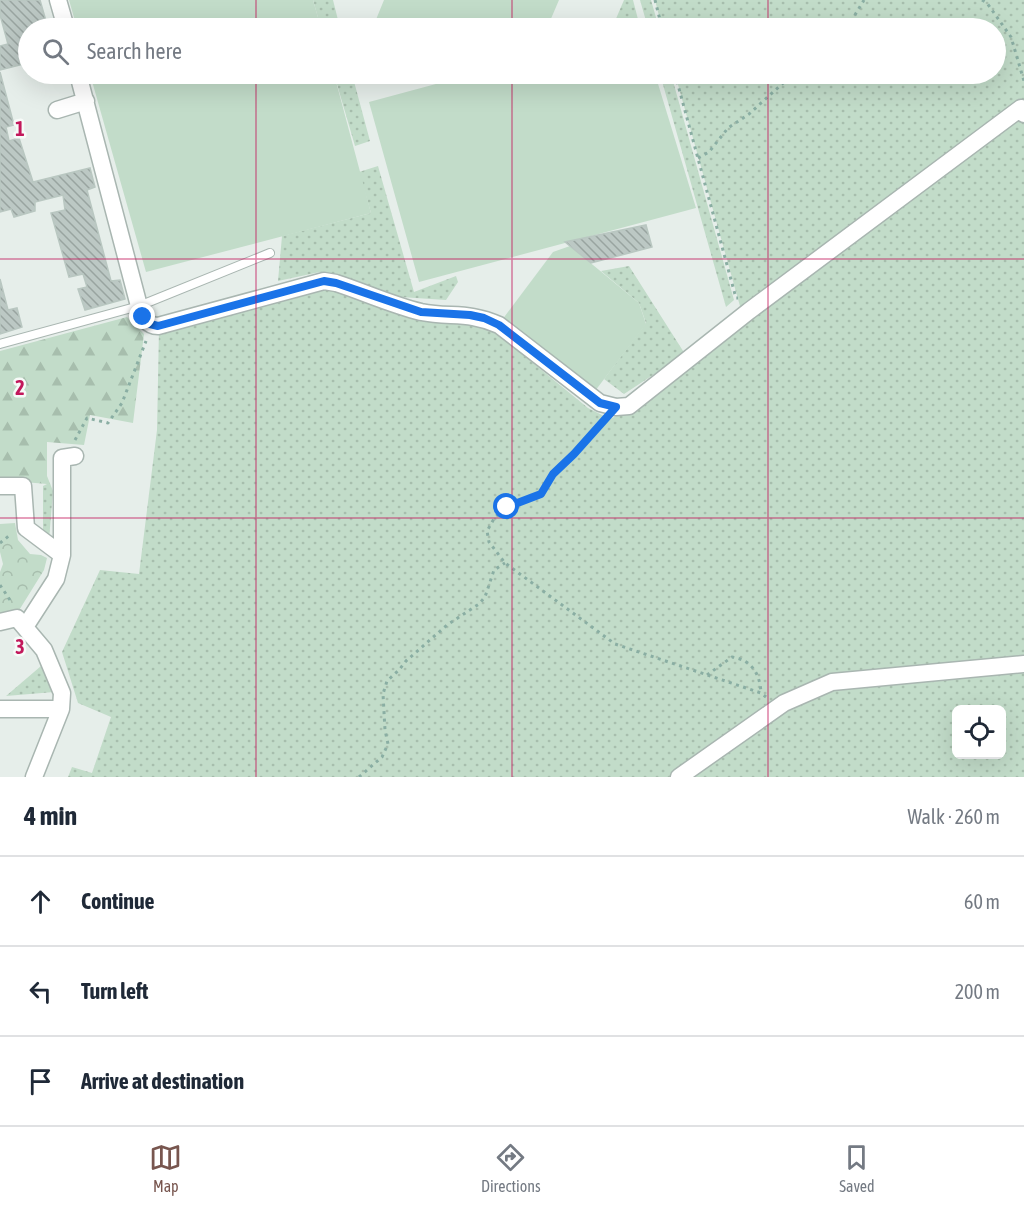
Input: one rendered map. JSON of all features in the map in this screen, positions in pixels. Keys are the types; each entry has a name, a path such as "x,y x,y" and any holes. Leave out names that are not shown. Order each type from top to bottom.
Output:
{"street":[{"path":"58,0 63,18"},
{"path":"81,84 143,317 153,326 324,281 336,283 421,312 484,318 499,325 600,403 616,407 629,406 749,311 1021,108 1024,114"},
{"path":"57,110 86,101"},
{"path":"25,627 56,579 62,555 63,458 74,457"},
{"path":"0,486 23,486 26,528 62,555"},
{"path":"0,622 17,618 25,627 44,650 62,693 61,709 34,777"},
{"path":"679,777 779,706 832,682 1024,664"},
{"path":"0,709 61,709"}],"lane":[{"path":"0,344 140,306 270,253"}],"path":[{"path":"655,0 660,18"},
{"path":"853,18 864,0"},
{"path":"982,0 987,3 998,18"},
{"path":"1006,30 1011,37 1024,81"},
{"path":"678,84 736,298 746,296"},
{"path":"698,158 710,152 728,128 749,114 782,84"},
{"path":"74,457 72,450 87,418 108,423 122,403 153,326"},
{"path":"616,407 553,474 541,494 507,507 495,517 487,531 489,542 505,563 615,644 760,693 779,706"},
{"path":"0,543 17,530"},
{"path":"359,777 382,757 388,744 383,694 387,681 406,660 447,624 479,604 485,597 494,570 505,563"},
{"path":"0,585 18,612"},
{"path":"707,675 732,657 741,658 754,667 760,680 760,693"}],"green space":[{"path":"69,0 313,0 318,18 74,18"},
{"path":"313,0 333,0 338,18 318,18"},
{"path":"384,0 559,0 551,18 377,18"},
{"path":"624,0 633,0 638,18 616,18"},
{"path":"640,0 651,0 656,18 645,18"},
{"path":"655,0 1024,0 1024,777 68,777 72,767 92,773 111,717 78,703 62,652 100,570 139,574 157,430 159,328 318,286 469,320 495,332 588,408 610,419 633,408 745,324 678,84 1006,84 1006,18 660,18"},
{"path":"93,84 337,84 371,213 146,272"},
{"path":"337,84 355,84 370,141 355,146"},
{"path":"436,84 658,84 696,208 419,282 369,102"},
{"path":"663,84 674,84 734,300 726,307"},
{"path":"378,166 414,292 456,276 458,282 446,300 400,297 320,272 278,281 282,236 371,213 359,172"},
{"path":"570,246 639,303 646,324 595,391 502,320 553,252"},
{"path":"629,266 685,354 624,394 604,379 646,323 639,303 601,271"},
{"path":"127,317 144,334 133,423 90,415 84,445 47,442 47,484 0,480 0,351"},
{"path":"47,476 53,491 49,540 43,537 43,486 47,484"},
{"path":"15,523 18,540 30,554 47,558 44,570 18,612 0,615 0,572 3,564 0,552 0,524"},
{"path":"41,666 54,692 6,696"}],"building":[{"path":"0,0 40,0 45,18 18,18 18,66 0,70 0,46 8,44 0,15"},
{"path":"0,72 14,125 6,127 9,141 19,138 33,182 90,168 95,187 87,190 111,281 120,280 125,299 85,310 78,289 87,287 83,274 69,277 51,213 65,210 63,195 35,202 35,211 14,217 11,209 0,212"},
{"path":"646,225 652,247 591,263 565,242"},
{"path":"0,279 8,310 17,308 22,327 0,334"}],"route":[{"path":"143,317 153,326 158,326 324,281 421,312 470,315 499,325 600,403 616,407 553,474 541,494 507,507"}]}
